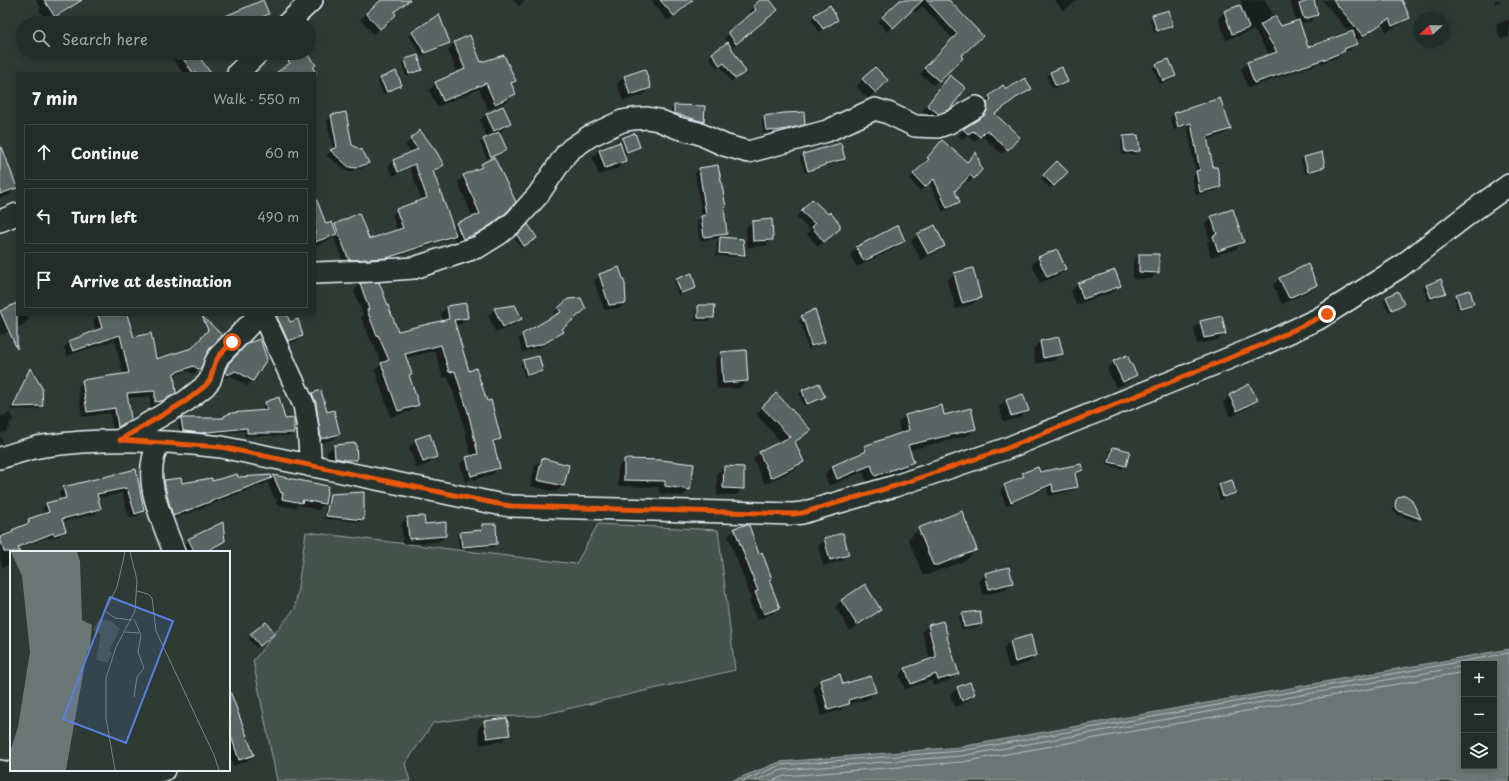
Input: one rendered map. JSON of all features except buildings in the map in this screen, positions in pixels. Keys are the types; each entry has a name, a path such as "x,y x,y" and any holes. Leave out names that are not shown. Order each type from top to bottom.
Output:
{"street":[{"path":"295,16 312,0"},
{"path":"239,72 251,60"},
{"path":"316,273 414,268 478,247 499,234 520,215 538,195 571,149 590,136 622,121 647,118 658,120 678,128 698,132 724,145 748,152 827,131 875,110 888,113 915,126 938,128 976,108"},
{"path":"0,458 44,446 120,440 221,447 511,506 802,513 895,486 1005,449 1264,344 1324,315 1400,267 1471,212 1509,185"},
{"path":"0,221 16,214"},
{"path":"120,440 186,401 205,386 210,380 215,363 219,356 258,316"},
{"path":"263,316 304,405 311,466"},
{"path":"159,443 153,453 151,480 174,551"},
{"path":"76,781 128,778 160,771"},
{"path":"0,772 45,780 69,781"}],"shaded area":[{"path":"598,524 718,530 735,670 537,716 474,717 433,723 405,764 410,781 277,781 253,661 295,608 306,532 576,564"}],"water":[{"path":"1509,649 1509,781 731,781 780,762 960,747"}],"route":[{"path":"232,342 219,356 215,363 210,380 196,394 120,440 221,447 511,506 793,514 802,513 895,486 1005,449 1264,344 1327,314"}]}
